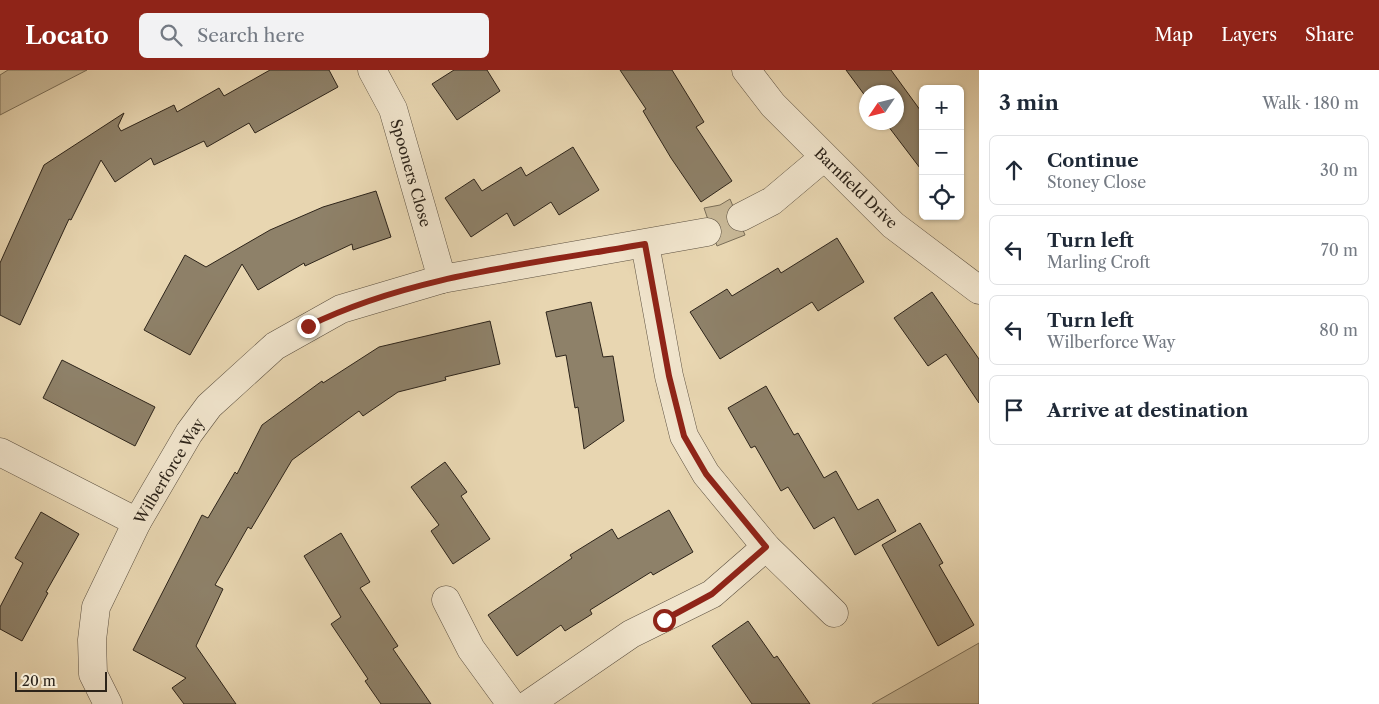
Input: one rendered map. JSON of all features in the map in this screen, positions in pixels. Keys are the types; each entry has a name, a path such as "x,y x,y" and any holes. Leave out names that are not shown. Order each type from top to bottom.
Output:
{"street":[{"name":"Spooners Close","path":"372,70 393,109 442,279"},
{"name":"Barnfield Drive","path":"746,70 773,105 823,158 893,225 979,290"},
{"path":"741,217 772,201 823,158"},
{"name":"Wilberforce Way","path":"103,702 93,674 92,640 96,607 137,522 189,433 209,406 275,346 341,310 442,279 707,232"},
{"path":"645,244 669,376 684,436 706,474 766,547 834,613"},
{"path":"0,452 137,522"},
{"path":"529,704 631,634 712,594 766,547"},
{"path":"446,600 471,649 511,704"}],"shaded area":[{"path":"8,70 87,70 0,115 0,75"},
{"path":"730,199 745,235 717,246 704,208 720,205"},
{"path":"979,643 979,704 872,704"}],"building":[{"path":"270,70 329,70 338,87 255,133 249,123 207,147 204,141 154,165 151,158 115,182 101,160 71,220 69,219 20,325 0,315 0,263 44,165 124,113 118,126 121,131 174,105 177,112 219,88 224,96"},
{"path":"454,70 487,70 500,91 457,120 432,84"},
{"path":"620,70 672,70 704,122 696,127 732,181 701,202 671,158 643,111 646,109"},
{"path":"846,70 891,70 902,85 859,85 859,88"},
{"path":"904,88 919,108 919,167 891,130 904,130"},
{"path":"573,147 599,190 559,215 551,202 514,226 507,213 471,237 445,198 474,179 482,191 521,167 526,176"},
{"path":"376,191 391,237 353,250 352,244 305,266 304,263 258,290 242,264 190,355 144,330 185,255 206,267 270,230 323,207"},
{"path":"837,238 864,282 818,311 812,302 720,359 690,312 727,289 732,296 778,268 781,273"},
{"path":"932,292 979,359 979,403 946,354 928,366 894,318"},
{"path":"591,302 603,357 613,356 624,421 584,449 578,407 575,408 566,355 556,357 546,312"},
{"path":"490,321 500,364 445,377 446,380 398,392 363,416 359,411 292,460 251,529 248,527 215,585 223,589 196,646 236,704 184,704 172,688 186,678 133,650 202,515 208,518 235,472 237,474 262,425 322,381 323,383 379,347"},
{"path":"62,360 155,407 135,446 43,398"},
{"path":"766,386 794,435 798,433 824,478 836,471 858,510 878,499 896,531 855,555 834,517 814,529 788,487 781,491 755,446 751,448 728,408"},
{"path":"445,462 467,492 461,496 490,539 453,564 431,531 439,525 411,487"},
{"path":"669,510 693,552 653,575 651,572 590,610 592,614 565,631 561,625 517,656 488,615 572,558 570,555 612,529 618,539"},
{"path":"41,512 79,534 46,592 48,593 22,641 0,629 0,607 23,563 15,558"},
{"path":"920,523 943,563 939,565 974,625 938,646 882,545"},
{"path":"341,533 370,582 360,588 398,646 393,649 431,704 381,704 365,681 368,679 331,624 341,617 304,556"},
{"path":"748,621 774,658 777,656 810,704 752,704 712,646"}],"route":[{"path":"308,326 341,310 442,279 645,244 669,376 684,436 706,474 766,547 712,594 664,620"}]}
